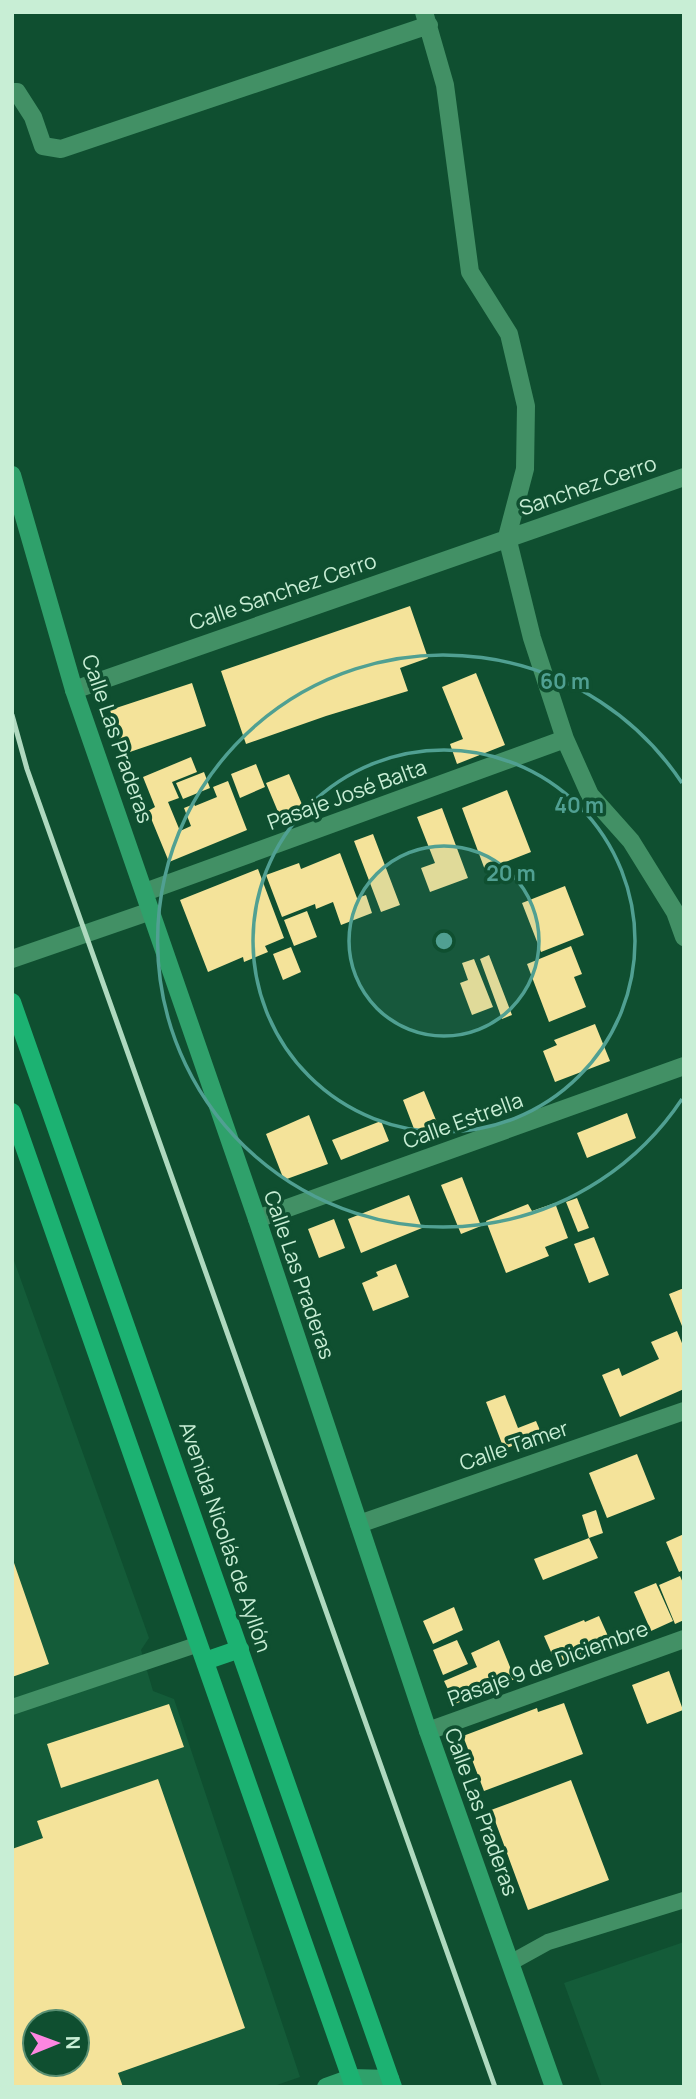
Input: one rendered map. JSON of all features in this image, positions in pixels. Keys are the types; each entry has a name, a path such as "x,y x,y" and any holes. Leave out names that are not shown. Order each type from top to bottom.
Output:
{"main road":[{"name":"Avenida Nicolás de Ayllón","path":"12,1002 391,2083"},
{"path":"12,1112 353,2082"},
{"path":"205,1661 240,1649"}],"street":[{"path":"12,92 17,92 33,117 44,146 61,149 426,19 445,85 470,272 509,334 526,406 525,469 507,537 532,638 565,739 590,794 631,841 675,912 684,937"},
{"name":"Calle Las Praderas","path":"12,475 74,690 257,1219 428,1731 554,2087"},
{"name":"Sanchez Cerro","path":"507,537 684,477"},
{"name":"Calle Sanchez Cerro","path":"74,690 507,537"},
{"name":"Pasaje José Balta","path":"145,892 565,739"},
{"path":"12,959 151,911"},
{"name":"Calle Estrella","path":"257,1219 684,1066"},
{"name":"Calle Tamer","path":"359,1524 684,1411"},
{"name":"Pasaje 9 de Diciembre","path":"428,1731 684,1639"},
{"path":"327,2087 353,2082 391,2083"}],"lane":[{"path":"12,1707 199,1644"},
{"path":"510,1963 548,1942 684,1900"}],"shaded area":[{"path":"12,1255 149,1638 141,1650 153,1691 174,1699 300,2077 271,2087 12,2087"},
{"path":"684,1942 684,2087 602,2087 564,1983"}],"building":[{"path":"410,606 428,658 400,668 408,691 246,744 221,671"},
{"path":"476,673 505,745 457,764 450,744 463,739 442,687"},
{"path":"192,683 206,726 124,754 110,710"},
{"path":"191,757 197,772 172,782 179,798 168,802 180,831 191,826 184,808 217,797 213,787 228,781 247,830 169,862 148,811 155,807 143,777"},
{"path":"256,764 265,787 240,798 231,774"},
{"path":"204,772 210,788 183,799 176,783"},
{"path":"289,774 304,809 281,819 266,783"},
{"path":"507,790 531,852 485,870 462,808"},
{"path":"442,808 468,878 430,892 421,868 435,863 417,817"},
{"path":"373,834 400,905 381,912 354,841"},
{"path":"340,853 357,898 366,895 372,913 341,925 333,902 316,909 315,904 282,917 266,875 299,863 301,869"},
{"path":"258,869 284,938 265,946 268,952 244,962 243,957 208,972 180,900"},
{"path":"565,886 584,935 541,952 522,903"},
{"path":"307,911 317,937 294,946 284,920"},
{"path":"571,946 582,974 574,977 586,1007 549,1022 527,964"},
{"path":"291,947 301,972 283,980 273,954"},
{"path":"489,955 512,1015 502,1019 480,959"},
{"path":"474,959 493,1007 472,1015 460,983 468,980 462,963"},
{"path":"595,1024 610,1061 555,1082 543,1051 557,1045 554,1040"},
{"path":"424,1091 438,1125 416,1134 403,1100"},
{"path":"627,1113 636,1138 587,1158 577,1133"},
{"path":"309,1115 328,1164 284,1180 266,1134"},
{"path":"381,1121 389,1141 341,1160 332,1140"},
{"path":"462,1177 481,1226 461,1234 441,1185"},
{"path":"409,1195 422,1228 361,1253 348,1219"},
{"path":"577,1198 589,1228 578,1232 566,1202"},
{"path":"555,1203 568,1238 545,1247 549,1256 506,1273 486,1221 528,1204 532,1211"},
{"path":"334,1219 345,1248 319,1258 308,1229"},
{"path":"594,1237 609,1275 589,1283 574,1244"},
{"path":"396,1264 409,1297 373,1311 362,1283 378,1276 376,1272"},
{"path":"684,1288 684,1331 669,1294"},
{"path":"677,1331 684,1348 684,1389 620,1417 602,1375 619,1368 622,1376 659,1359 651,1342"},
{"path":"505,1395 518,1428 536,1421 542,1435 504,1449 486,1402"},
{"path":"637,1454 655,1499 607,1518 589,1473"},
{"path":"596,1510 603,1533 589,1538 582,1515"},
{"path":"684,1534 684,1570 679,1572 666,1542"},
{"path":"589,1538 598,1558 543,1580 534,1559"},
{"path":"12,1561 49,1664 12,1677"},
{"path":"680,1576 684,1585 684,1620 675,1624 659,1585"},
{"path":"656,1583 673,1621 651,1631 634,1592"},
{"path":"454,1607 463,1630 433,1644 423,1621"},
{"path":"599,1616 612,1645 558,1668 544,1636"},
{"path":"457,1640 468,1664 443,1675 433,1650"},
{"path":"499,1640 515,1679 455,1704 444,1681 477,1667 471,1653"},
{"path":"669,1671 683,1710 647,1724 632,1685"},
{"path":"564,1703 583,1754 484,1791 463,1736 537,1708 538,1712"},
{"path":"169,1704 184,1747 61,1788 47,1744"},
{"path":"158,1779 245,2028 118,2073 123,2087 12,2087 12,1849 43,1838 37,1821"},
{"path":"571,1780 609,1880 528,1910 491,1810"}],"railway":[{"path":"12,715 27,769 495,2087"}]}
